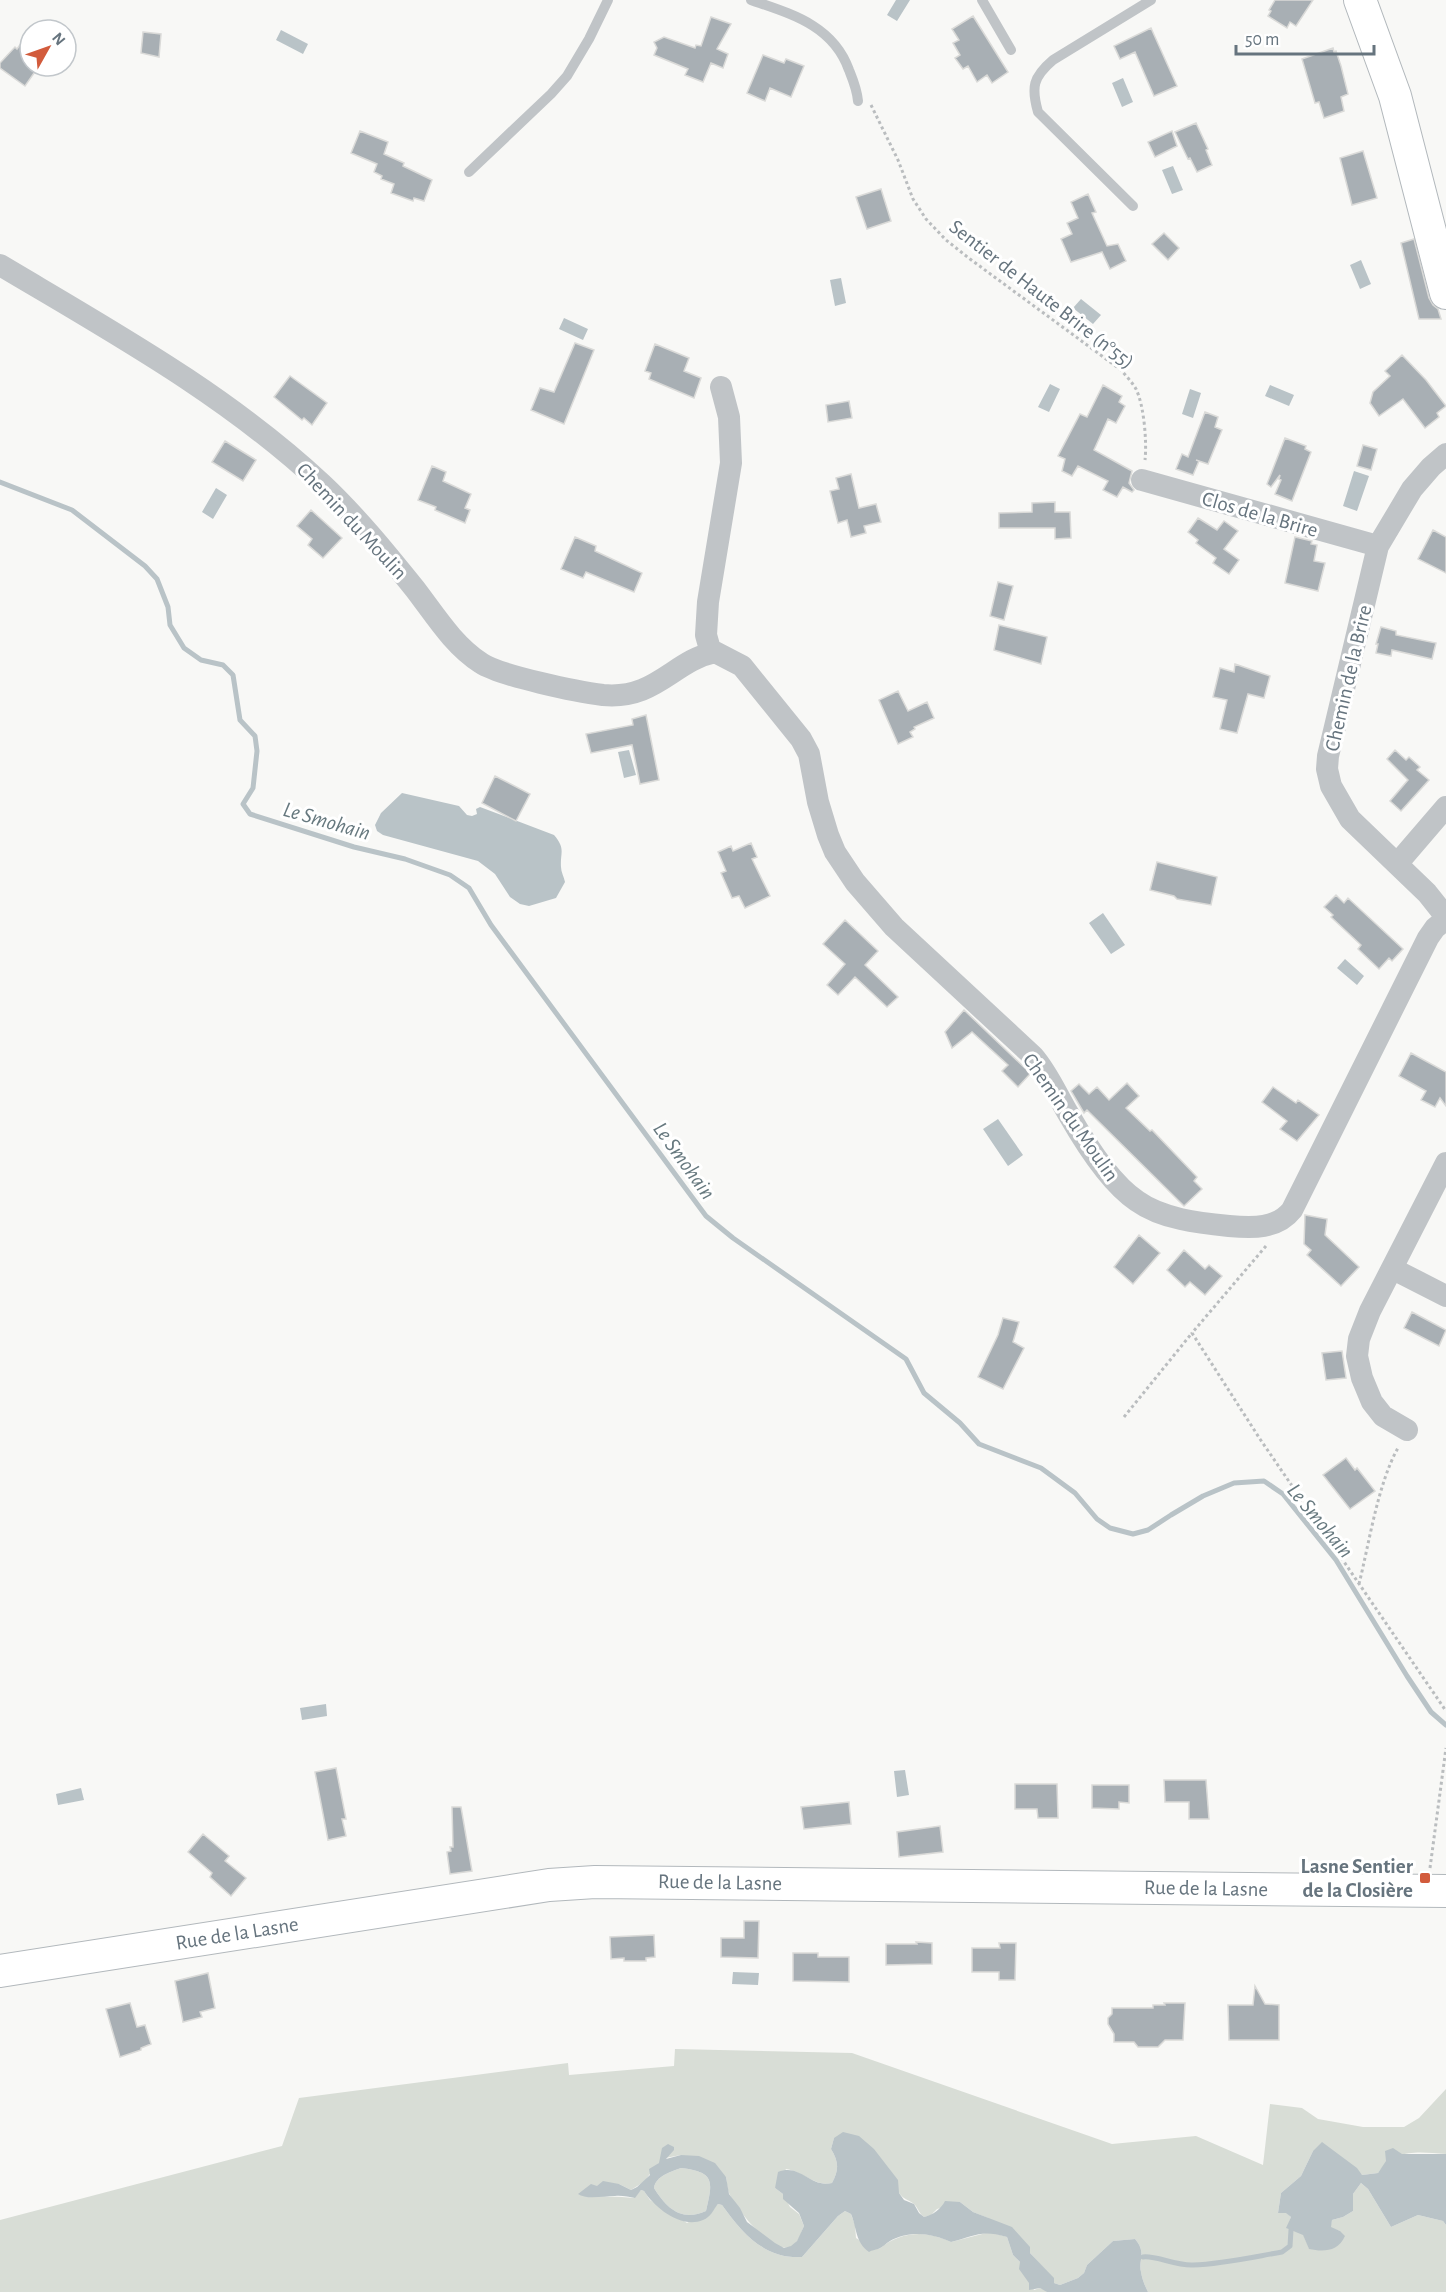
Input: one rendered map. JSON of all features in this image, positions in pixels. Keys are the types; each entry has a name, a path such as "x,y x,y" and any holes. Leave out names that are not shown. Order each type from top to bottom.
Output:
{"street":[{"path":"1360,0 1395,96 1446,293"},
{"name":"Chemin du Moulin","path":"0,265 119,335 229,409 285,451 352,515 388,556 454,641 484,666 505,673 604,695 633,693 656,685 703,655 715,652 742,666 801,739 809,754 818,802 828,835 835,852 855,882 894,927 1041,1065 1076,1125 1121,1189 1145,1206 1177,1218 1240,1227 1266,1226 1276,1223"},
{"path":"711,653 706,635 708,602 731,463 729,417 722,387"},
{"name":"Chemin de la Brire","path":"1446,454 1412,489 1378,546 1328,756 1327,769 1330,786 1350,819 1427,893 1446,918"},
{"name":"Clos de la Brire","path":"1142,480 1378,546"},
{"path":"1396,864 1446,807"},
{"path":"1276,1223 1286,1218 1292,1210 1428,938 1446,918"},
{"path":"1407,1430 1383,1416 1372,1401 1362,1378 1357,1356 1359,1339 1370,1311 1446,1163"},
{"path":"1393,1269 1446,1296"},
{"name":"Rue de la Lasne","path":"0,1971 549,1885 595,1882 1436,1890"}],"lane":[{"path":"469,172 567,76 608,0"},
{"path":"751,0 795,16 823,32 846,60 857,92 862,99"},
{"path":"982,0 1011,50"},
{"path":"1133,206 1038,112 1033,94 1038,72 1053,60 1151,0"}],"path":[{"name":"Sentier de Haute Brire (n°55)","path":"862,99 898,160 913,198 926,219 946,240 970,259 1121,370 1136,390 1142,412 1146,450 1142,480"},
{"path":"1124,1417 1273,1239 1276,1223"},
{"path":"1192,1333 1446,1711"},
{"path":"1359,1584 1376,1511 1393,1457 1407,1430"},
{"path":"1436,1890 1446,1748"}],"shaded area":[{"path":"896,0 910,0 897,21 887,15"},
{"path":"281,30 308,44 303,54 276,40"},
{"path":"1123,78 1133,102 1122,107 1112,83"},
{"path":"1173,166 1183,190 1172,194 1162,170"},
{"path":"1361,260 1371,284 1360,289 1350,265"},
{"path":"841,278 846,303 835,306 830,280"},
{"path":"1081,299 1101,315 1093,324 1073,308"},
{"path":"564,318 588,329 583,340 559,329"},
{"path":"1050,384 1060,389 1049,412 1038,407"},
{"path":"1270,385 1294,395 1289,406 1265,396"},
{"path":"1190,389 1201,393 1193,418 1182,414"},
{"path":"1354,471 1369,476 1357,511 1343,506"},
{"path":"216,488 227,495 213,519 202,512"},
{"path":"629,750 636,775 624,778 618,752"},
{"path":"402,793 459,806 467,815 472,816 477,814 476,809 480,807 554,835 561,847 561,869 565,882 556,898 529,906 520,904 510,897 495,874 478,861 383,835 377,831 375,825 381,813"},
{"path":"1103,913 1125,945 1111,954 1089,923"},
{"path":"1345,959 1364,976 1357,985 1337,968"},
{"path":"998,1119 1023,1155 1008,1166 983,1129"},
{"path":"326,1704 327,1716 302,1720 300,1708"},
{"path":"905,1770 909,1795 897,1797 894,1771"},
{"path":"81,1788 84,1800 58,1805 56,1794"},
{"path":"733,1972 759,1973 758,1985 732,1984"},
{"path":"675,2049 852,2053 1112,2144 1196,2136 1263,2165 1270,2104 1302,2108 1318,2119 1363,2127 1404,2127 1419,2118 1446,2089 1446,2154 1408,2153 1400,2155 1392,2159 1378,2173 1362,2175 1313,2151 1301,2176 1281,2193 1278,2213 1286,2212 1291,2217 1287,2228 1303,2234 1309,2248 1340,2231 1330,2228 1332,2220 1353,2211 1353,2194 1361,2183 1368,2189 1391,2227 1418,2215 1443,2221 1446,2225 1446,2292 1148,2292 1140,2268 1141,2248 1135,2239 1113,2241 1087,2265 1084,2273 1078,2278 1060,2285 1054,2283 1053,2278 1030,2253 988,2218 973,2212 960,2202 937,2209 931,2215 924,2217 915,2205 834,2138 831,2149 837,2166 832,2183 820,2183 786,2169 775,2188 783,2194 790,2207 799,2214 804,2226 794,2244 784,2248 766,2239 740,2211 730,2195 726,2177 681,2155 665,2158 645,2181 631,2190 619,2184 585,2196 634,2198 641,2190 650,2200 687,2223 718,2204 722,2205 755,2242 776,2254 788,2256 802,2257 845,2211 851,2214 856,2238 874,2249 914,2234 942,2238 951,2242 990,2232 1007,2237 1013,2255 1020,2262 1034,2290 1040,2288 1047,2292 0,2292 0,2220 282,2146 299,2098 568,2063 569,2075 674,2066"},
{"path":"843,2132 859,2136 874,2149 898,2180 899,2193 904,2200 914,2204 924,2217 931,2215 945,2201 960,2202 973,2212 1012,2227 1030,2247 1030,2253 1054,2278 1054,2283 1060,2285 1078,2278 1084,2273 1087,2265 1113,2241 1135,2239 1141,2248 1140,2268 1148,2292 1047,2292 1040,2288 1029,2290 1029,2283 1019,2269 1020,2262 1013,2255 1007,2237 998,2235 978,2234 951,2242 936,2236 904,2235 869,2252 861,2244 851,2214 845,2211 802,2257 788,2256 776,2254 755,2242 722,2205 718,2204 706,2219 686,2222 669,2215 641,2190 635,2198 590,2197 578,2194 591,2184 597,2186 603,2181 619,2184 631,2190 637,2187 650,2175 649,2169 659,2163 662,2148 668,2144 674,2147 674,2150 666,2159 681,2155 699,2156 715,2163 726,2177 729,2194 747,2222 784,2248 797,2241 804,2226 799,2213 783,2199 783,2194 775,2188 778,2172 793,2171 817,2182 832,2183 837,2166 831,2149 834,2138","holes":["681,2168 706,2175 709,2180 710,2192 706,2211 690,2215 682,2214 664,2202 654,2188 658,2180 668,2173"]},
{"path":"1322,2142 1357,2168 1362,2175 1378,2173 1386,2161 1385,2151 1393,2148 1402,2154 1446,2154 1446,2225 1443,2221 1418,2215 1391,2227 1368,2189 1361,2183 1353,2194 1353,2211 1332,2220 1331,2227 1345,2236 1342,2241 1330,2250 1309,2249 1303,2235 1286,2228 1291,2217 1286,2213 1278,2213 1281,2193 1301,2176 1313,2151"},
{"path":"681,2168 700,2172 709,2180 710,2192 706,2211 690,2215 676,2212 664,2202 654,2188 661,2177"}],"building":[{"path":"1275,0 1313,0 1296,26 1290,22 1287,28 1268,16"},
{"path":"973,16 1008,72 992,83 987,75 977,82 968,66 963,69 955,58 960,55 953,43 959,40 952,29"},
{"path":"711,17 731,24 717,49 728,54 723,68 711,63 703,82 685,75 688,69 654,55 657,48 654,42 664,37 695,48 696,45 701,46"},
{"path":"1151,28 1177,86 1154,96 1135,52 1120,59 1114,46"},
{"path":"143,32 161,34 159,57 141,53"},
{"path":"15,47 18,78 31,78 25,86 0,68 0,63"},
{"path":"1333,48 1341,66 1348,94 1341,97 1344,111 1324,118 1319,102 1315,103 1302,59"},
{"path":"763,55 784,63 786,59 804,66 791,97 770,88 765,101 747,93"},
{"path":"1196,123 1208,149 1206,150 1212,165 1197,172 1175,132"},
{"path":"360,131 388,142 384,154 432,180 424,201 414,198 413,201 391,193 394,184 381,179 382,176 374,172 377,164 351,153"},
{"path":"1172,131 1177,146 1155,157 1148,142"},
{"path":"1363,151 1377,198 1352,205 1340,158"},
{"path":"881,189 891,221 867,229 856,197"},
{"path":"1088,194 1096,212 1092,213 1107,246 1118,244 1126,261 1110,269 1102,252 1071,262 1061,239 1072,234 1067,223 1078,218 1071,202"},
{"path":"1164,233 1179,248 1168,260 1152,244"},
{"path":"1414,239 1429,298 1438,309 1441,319 1419,319 1401,243"},
{"path":"575,343 594,350 564,424 531,410 540,388 554,392"},
{"path":"655,344 689,358 684,371 701,378 694,398 649,379 651,373 645,371"},
{"path":"1402,355 1426,380 1446,406 1437,413 1439,417 1425,428 1403,399 1379,416 1370,403 1373,392 1390,376 1385,371"},
{"path":"290,376 327,403 312,425 304,418 302,420 274,397"},
{"path":"1103,385 1122,396 1119,402 1125,406 1116,423 1108,419 1094,450 1132,471 1129,483 1134,490 1132,492 1123,487 1117,497 1103,490 1108,481 1078,466 1072,476 1062,471 1065,459 1058,456 1080,414 1087,417"},
{"path":"849,401 852,418 828,422 826,405"},
{"path":"1205,412 1218,417 1215,427 1222,430 1208,464 1199,461 1193,475 1176,469 1182,454 1188,457"},
{"path":"1285,438 1306,446 1305,449 1311,452 1292,501 1275,494 1281,480 1280,475 1271,487 1267,484"},
{"path":"225,441 256,460 243,481 212,462"},
{"path":"1363,445 1377,449 1371,470 1357,466"},
{"path":"432,466 446,472 443,481 471,494 465,508 470,510 465,523 418,500"},
{"path":"851,474 859,508 876,504 881,522 864,526 866,533 851,537 847,520 838,523 830,491 839,489 836,478"},
{"path":"1055,502 1055,512 1070,512 1071,538 1055,539 1055,528 999,528 999,513 1032,512 1032,503"},
{"path":"311,510 342,538 323,558 308,545 312,539 297,526"},
{"path":"1198,518 1217,530 1224,521 1238,531 1224,549 1239,560 1229,574 1213,563 1216,558 1196,543 1198,540 1188,532"},
{"path":"1433,530 1446,537 1446,573 1418,559"},
{"path":"575,537 596,546 595,551 642,573 634,592 586,572 583,578 561,569"},
{"path":"1295,537 1312,541 1311,544 1317,545 1314,561 1325,563 1318,591 1285,583"},
{"path":"998,582 1013,586 1004,620 990,616"},
{"path":"999,625 1047,637 1041,664 994,650"},
{"path":"1381,627 1396,631 1396,635 1436,643 1432,659 1392,650 1391,656 1376,653"},
{"path":"1235,664 1270,676 1264,698 1248,694 1237,733 1220,729 1227,700 1213,697 1220,668 1234,672"},
{"path":"898,691 908,711 927,702 934,718 914,727 915,729 910,732 913,737 898,744 879,700"},
{"path":"646,715 659,780 640,784 632,745 591,753 586,734 633,725 632,719"},
{"path":"1395,750 1406,760 1409,757 1420,767 1417,770 1429,780 1401,811 1390,801 1408,780 1387,759"},
{"path":"495,776 530,794 516,821 482,803"},
{"path":"751,843 757,857 752,859 770,896 745,908 739,896 732,898 721,873 726,871 718,852 731,846 733,851"},
{"path":"1157,862 1217,877 1211,905 1177,899 1174,896 1150,890"},
{"path":"1336,895 1344,903 1348,898 1403,949 1392,961 1389,958 1379,969 1358,949 1361,945 1331,917 1333,915 1324,907"},
{"path":"845,920 878,951 865,965 898,997 887,1007 855,977 838,995 827,985 845,964 823,944"},
{"path":"964,1010 1028,1071 1030,1074 1018,1087 1002,1071 1008,1065 972,1032 952,1048 945,1032"},
{"path":"1411,1053 1446,1072 1446,1106 1440,1098 1435,1107 1421,1100 1426,1091 1399,1076"},
{"path":"1127,1083 1139,1096 1126,1108 1150,1131 1152,1130 1197,1177 1194,1181 1202,1189 1184,1206 1087,1110 1084,1113 1071,1091 1079,1084 1089,1094 1097,1087 1109,1100"},
{"path":"1273,1087 1296,1103 1298,1100 1319,1115 1297,1141 1280,1129 1287,1121 1262,1102"},
{"path":"1305,1215 1327,1219 1325,1235 1359,1267 1341,1286 1307,1255 1311,1250 1304,1244"},
{"path":"1139,1235 1160,1253 1133,1284 1114,1267"},
{"path":"1184,1250 1205,1269 1209,1265 1222,1276 1205,1295 1190,1282 1185,1287 1167,1270"},
{"path":"1412,1312 1446,1330 1439,1346 1404,1328"},
{"path":"1003,1318 1019,1322 1013,1342 1024,1348 1003,1389 978,1377 998,1335"},
{"path":"1342,1351 1346,1378 1326,1380 1322,1353"},
{"path":"1346,1458 1375,1491 1350,1509 1323,1475"},
{"path":"336,1768 346,1819 342,1819 346,1836 328,1840 315,1772"},
{"path":"1164,1780 1206,1780 1209,1819 1189,1819 1189,1802 1165,1802"},
{"path":"1015,1784 1057,1784 1058,1818 1038,1818 1037,1809 1015,1809"},
{"path":"1092,1785 1129,1785 1129,1803 1119,1802 1119,1809 1092,1808"},
{"path":"849,1802 851,1824 804,1829 801,1807"},
{"path":"452,1807 461,1807 472,1871 450,1874 447,1852 451,1851 450,1847 453,1847"},
{"path":"940,1826 943,1852 899,1857 897,1832"},
{"path":"203,1834 229,1856 225,1861 246,1878 231,1896 210,1877 212,1873 188,1852"},
{"path":"744,1921 759,1921 758,1958 721,1957 721,1938 744,1938"},
{"path":"654,1935 655,1957 646,1958 646,1961 611,1959 610,1937"},
{"path":"916,1942 932,1943 932,1964 886,1965 886,1944 917,1944"},
{"path":"999,1943 1016,1943 1015,1980 999,1980 999,1972 972,1972 972,1948 1000,1948"},
{"path":"793,1953 818,1953 818,1957 849,1957 849,1982 793,1981"},
{"path":"208,1973 215,2008 200,2012 202,2017 183,2022 175,1981"},
{"path":"1255,1986 1265,2004 1279,2005 1279,2040 1229,2040 1228,2005 1253,2005"},
{"path":"130,2003 137,2027 145,2025 151,2044 120,2057 106,2009"},
{"path":"1164,2003 1185,2003 1183,2040 1165,2040 1158,2047 1138,2047 1134,2042 1114,2042 1114,2034 1108,2024 1112,2008 1153,2008 1153,2005 1165,2005"}],"waterway":[{"name":"Le Smohain","path":"0,482 72,510 145,566 157,579 168,607 170,625 184,648 201,660 223,665 233,675 240,720 255,736 257,751 253,788 243,804 250,814 354,847 405,859 450,875 469,888 491,925 706,1216 733,1238 906,1359 924,1393 960,1423 979,1444 1041,1468 1075,1493 1097,1519 1110,1528 1133,1534 1148,1530 1203,1496 1234,1483 1264,1481 1283,1494 1336,1560 1407,1676 1431,1712 1446,1725"},
{"path":"1143,2257 1193,2265 1282,2252 1290,2246 1291,2230"}],"place":[{"name":"Lasne Sentier de la Closière","path":"1425,1878"}]}
